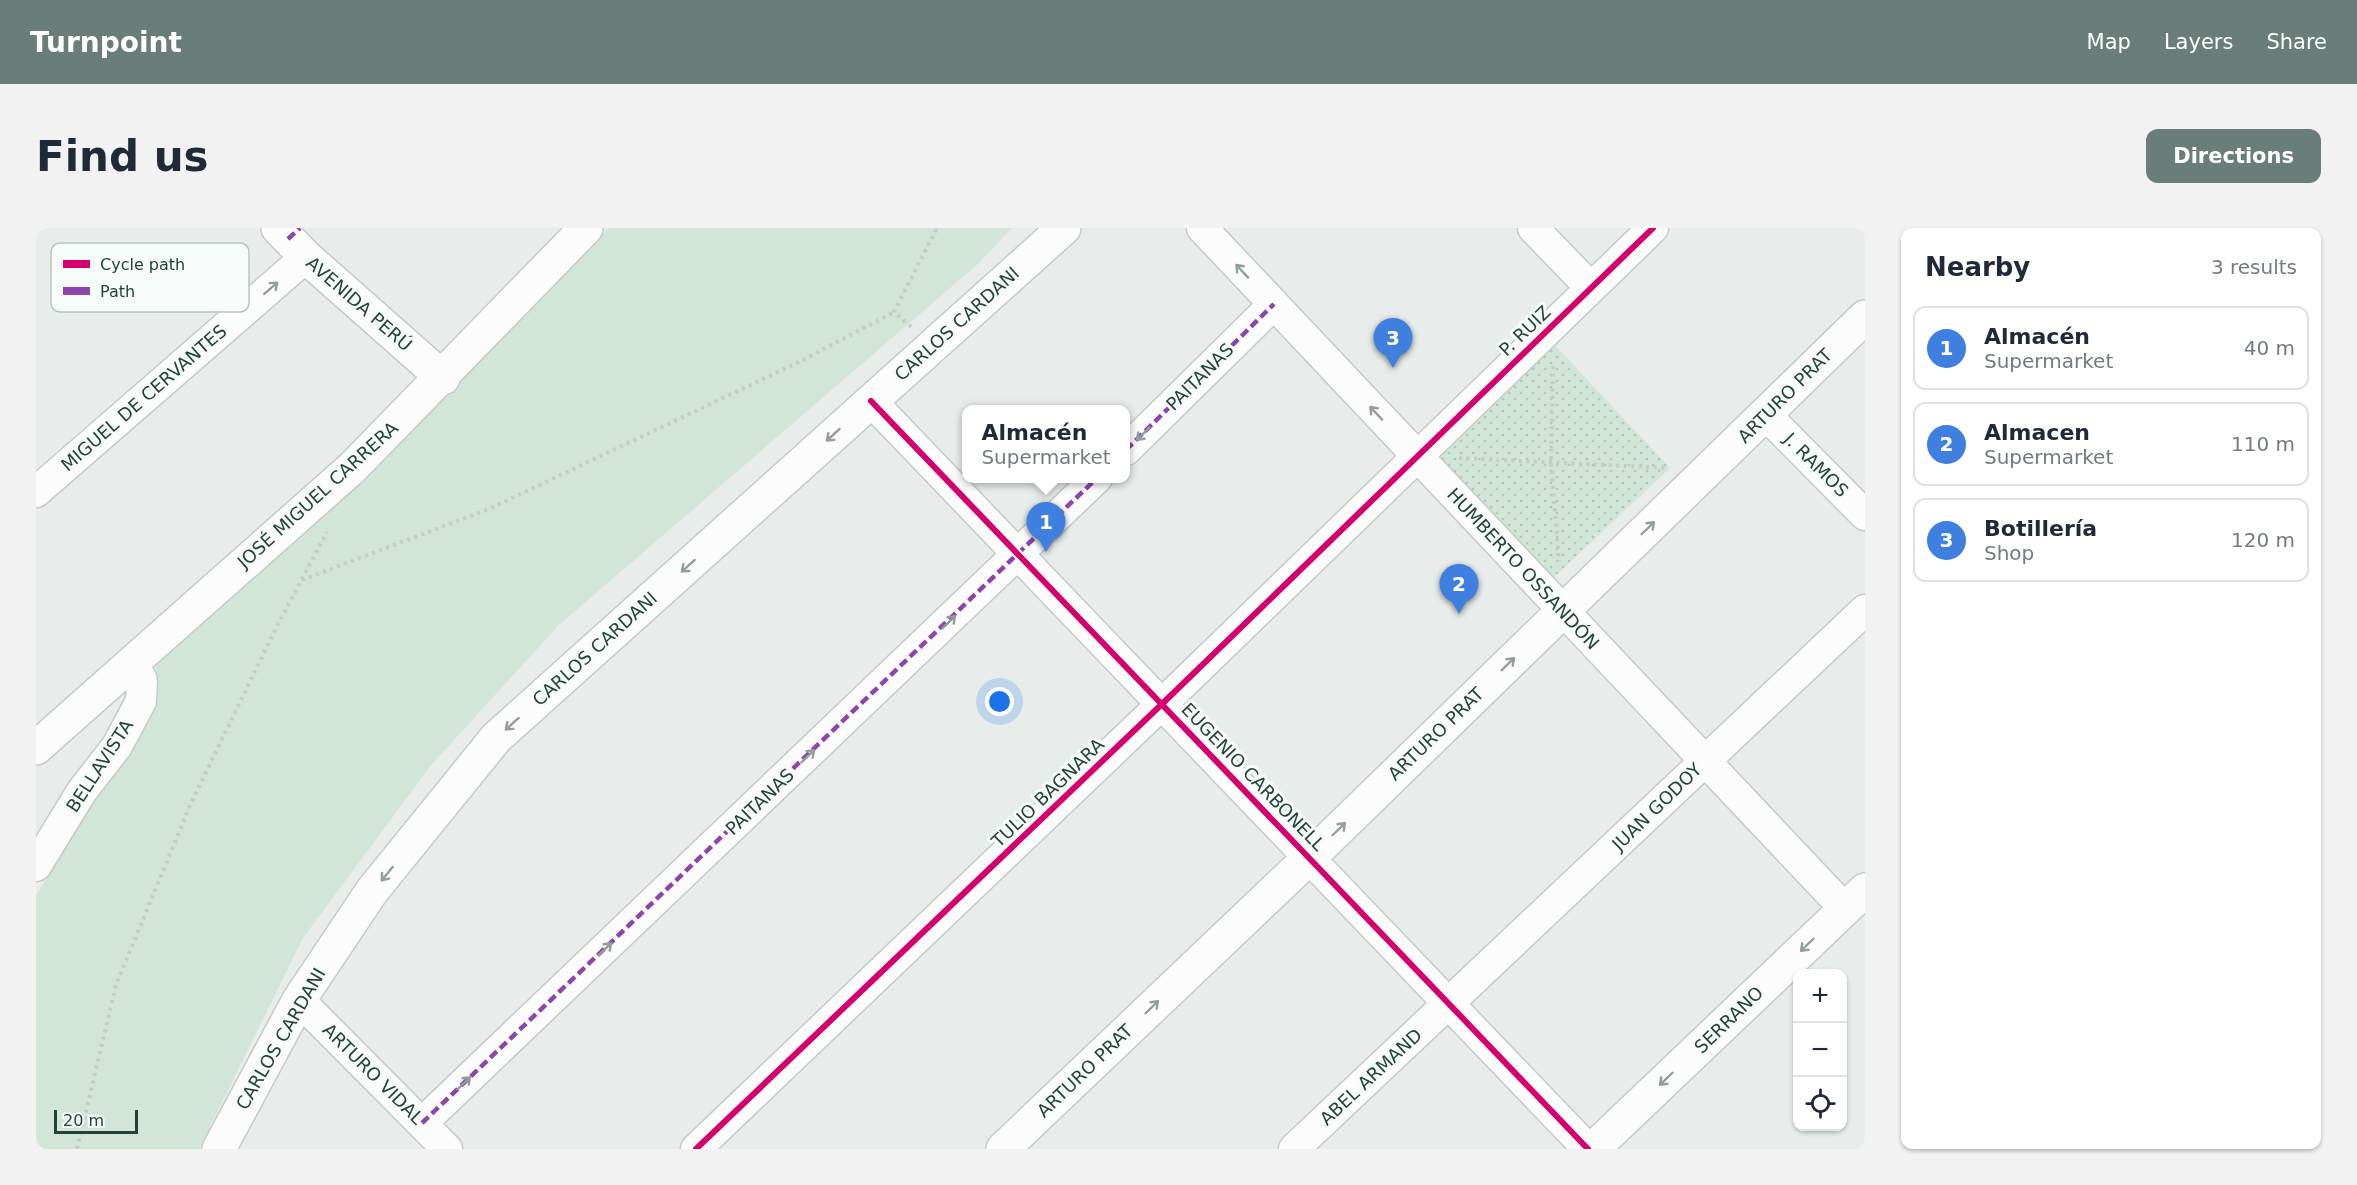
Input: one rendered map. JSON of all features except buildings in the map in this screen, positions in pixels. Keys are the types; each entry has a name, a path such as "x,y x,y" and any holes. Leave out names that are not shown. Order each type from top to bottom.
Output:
{"main road":[{"name":"JOSÉ MIGUEL CARRERA","path":"36,748 352,468 443,378 586,228"},
{"name":"CARLOS CARDANI","path":"219,1149 299,1000 372,891 496,738 1064,228"},
{"name":"AVENIDA PERÚ","path":"293,238 443,378"},
{"name":"ARTURO PRAT","path":"1003,1149 1311,857 1865,316"},
{"name":"SERRANO","path":"1590,1149 1855,900"}],"street":[{"name":"HUMBERTO OSSANDÓN","path":"1202,228 1705,761 1855,900"},
{"path":"1533,228 1591,288"},
{"name":"P. RUIZ","path":"1416,455 1653,228"},
{"name":"MIGUEL DE CERVANTES","path":"249,281 293,238"},
{"name":"PAITANAS","path":"1130,445 1274,304"},
{"name":"MIGUEL DE CERVANTES","path":"36,492 218,312"},
{"name":"EUGENIO CARBONELL","path":"871,400 1590,1149"},
{"name":"J. RAMOS","path":"1766,415 1865,515"},
{"name":"TULIO BAGNARA","path":"696,1149 1162,704 1416,455"},
{"name":"PAITANAS","path":"422,1123 1020,555 1092,483"},
{"name":"JUAN GODOY","path":"1449,1004 1865,610"},
{"name":"BELLAVISTA","path":"36,866 82,791 117,746 141,701 142,680 132,662"},
{"name":"ARTURO VIDAL","path":"299,1000 447,1149"},
{"name":"ABEL ARMAND","path":"1294,1149 1449,1004"}],"path":[{"path":"301,580 489,509 803,360 894,312 937,228"},
{"path":"894,312 931,345"},
{"path":"1554,324 1551,463 1559,565"},
{"path":"1416,455 1710,469"},
{"path":"77,1149 116,985 191,803 301,580 333,522"}],"green space":[{"path":"608,228 1012,228 978,264 559,625 432,764 303,938 199,1149 36,1149 36,896 94,800 129,754 156,705 156,661 363,480"},
{"path":"1554,344 1670,468 1548,583 1432,458"}],"marked path":[{"path":"288,239 300,228"},
{"path":"1130,446 1274,304"},
{"path":"422,1123 1092,483"}],"cycle path":[{"path":"696,1149 1162,704 1653,228"},
{"path":"871,401 1588,1149"}],"place":[{"name":"Botillería","path":"1393,368"},
{"name":"Almacén","path":"1046,552"},
{"name":"Almacen","path":"1459,614"}]}
